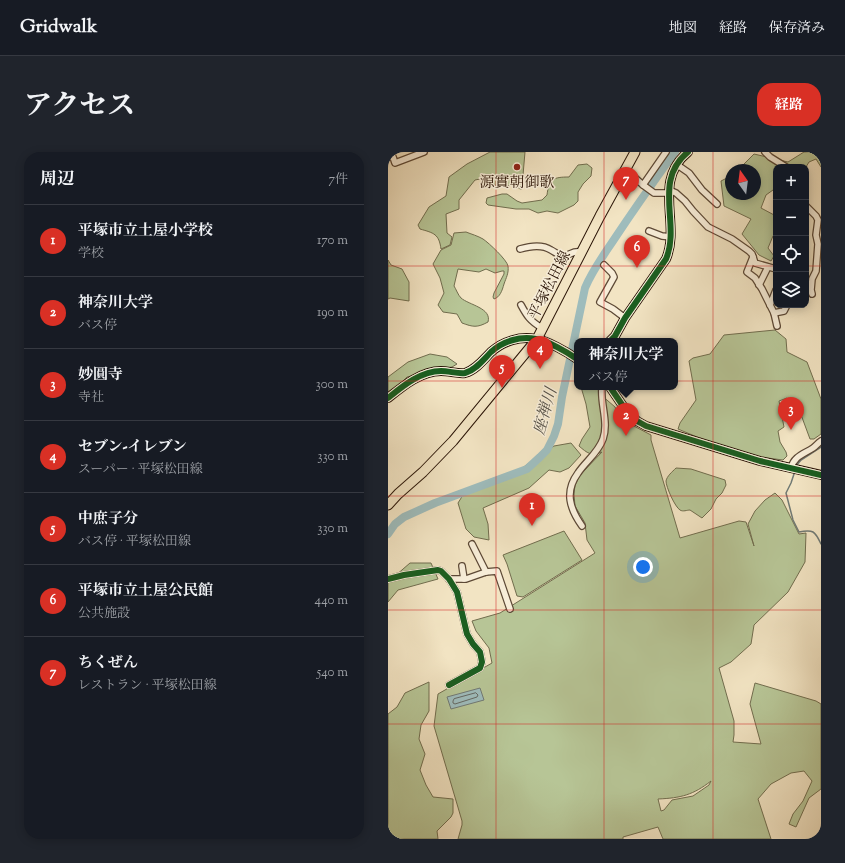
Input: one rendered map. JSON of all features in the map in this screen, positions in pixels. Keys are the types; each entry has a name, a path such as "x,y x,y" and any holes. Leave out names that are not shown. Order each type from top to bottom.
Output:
{"main road":[{"name":"平塚松田線","path":"388,505 453,441 537,339 581,252 635,152"}],"street":[{"path":"388,153 393,157 395,163 424,152"},
{"path":"644,185 666,152"},
{"path":"613,338 670,251 671,238 668,190 676,164 688,152"},
{"path":"764,152 781,164"},
{"path":"676,164 689,174 702,190 717,204"},
{"path":"625,169 653,192 666,193 668,190"},
{"path":"668,190 676,193 685,201 708,227 732,239 749,251 755,262 773,268"},
{"path":"809,209 818,220 816,235 818,244 816,271 812,279 812,294"},
{"path":"649,231 671,238"},
{"path":"520,249 532,246 542,246 561,256 565,256 576,251 581,252"},
{"path":"753,257 747,272 755,278 760,285 774,313 777,326"},
{"path":"604,266 612,272 614,278 600,302 625,318"},
{"path":"760,285 768,267"},
{"path":"770,305 773,298"},
{"path":"521,304 527,316 533,323 542,328"},
{"path":"774,313 784,311 785,308"},
{"path":"388,398 423,374 441,371 465,373 471,370 502,344 517,339 537,339 574,357"},
{"path":"582,526 571,506 570,496 572,485 577,474 592,457 603,440 605,430 602,390"},
{"path":"612,390 625,410 636,421 646,426 760,461 821,475"},
{"path":"794,469 792,465 797,458 821,441"},
{"path":"472,544 486,572"},
{"path":"462,566 464,580"},
{"path":"388,579 438,570 441,571 448,579 457,592 467,634 480,652 482,662 480,668 449,686"},
{"path":"448,579 464,580 486,572 497,571 510,609"}],"green space":[{"path":"490,152 525,152 523,175 520,181 522,189 515,185 498,187 485,178 475,180 459,200 459,209 446,214 447,233 452,237 450,245 441,249 437,237 432,233 420,229 418,225 429,207 446,196 449,177 467,164"},
{"path":"804,152 821,152 821,167 816,159 808,164 773,164 773,190 766,195 761,208 773,214 773,236 768,248 773,255 771,261 759,255 742,234 751,219 724,206 721,181 725,179 725,200 761,200 761,164 744,164 754,154 788,162"},
{"path":"587,164 592,168 591,176 578,192 578,201 574,205 558,213 547,211 538,213 529,209 516,209 488,205 486,203 487,198 502,194 507,194 522,203 542,200 547,195 549,185 553,180 556,178 569,177 578,165"},
{"path":"466,232 486,241 501,256 508,266 508,273 502,291 498,297 494,299 494,293 504,274 504,271 495,273 486,269 479,272 458,269 454,286 459,295 461,298 487,313 488,322 478,326 462,323 457,314 443,312 438,305 444,293 440,278 433,264 441,250 451,245 454,233"},
{"path":"388,260 391,265 402,269 409,282 409,301 388,299"},
{"path":"775,330 786,339 787,352 807,362 821,399 821,434 814,439 810,439 800,412 787,398 779,401 784,427 778,431 780,442 787,456 783,460 752,456 678,429 680,423 696,400 689,361 693,358 710,354 724,335"},
{"path":"430,354 447,357 457,364 452,367 407,377 388,396 388,377 408,362"},
{"path":"582,390 598,390 600,394 616,409 618,409 632,425 651,435 651,440 680,538 739,521 746,522 754,546 748,524 755,511 765,500 775,493 782,500 799,534 806,533 805,562 788,592 754,625 751,644 731,662 719,668 734,721 733,742 761,744 750,704 755,683 816,701 821,704 821,789 809,798 796,827 789,824 793,814 803,801 812,781 804,771 791,773 771,784 758,799 771,839 663,839 658,827 623,837 623,839 458,839 462,821 434,726 438,694 492,663 489,648 476,631 472,621 500,613 595,553 587,540 585,523 575,506 574,494 575,485 580,475 602,452 590,454 579,446 590,427","holes":["711,781 709,785 693,796 672,800 664,810 661,811 658,799 673,798 692,793"]},
{"path":"571,443 581,455 569,468 560,472 549,470 529,488 483,508 488,524 489,540 474,537 466,529 458,503 463,495 483,484 521,469 554,446"},
{"path":"676,468 691,469 725,480 726,485 722,493 716,499 711,509 702,518 690,510 680,510 673,501 667,488 666,481"},
{"path":"564,531 582,560 523,597 517,596 503,555"},
{"path":"410,563 431,563 438,579 398,590 388,602 388,582"},
{"path":"429,682 429,711 421,725 419,739 425,754 420,770 433,797 453,799 453,813 437,831 438,839 388,839 388,714 397,707 405,693"}],"water":[{"path":"480,688 484,700 451,709 447,697"}],"waterway":[{"name":"座禅川","path":"574,338 585,288 591,276 636,207 675,152"},
{"name":"座禅川","path":"388,534 395,524 404,517 435,503 527,469 547,450 558,424 574,340"},
{"path":"796,466 801,460 821,447"},
{"path":"795,471 786,493 793,520 799,532 813,532 821,544"}],"cycle path":[{"path":"613,338 666,259 670,246 671,232 669,203 671,176 677,163 688,152"},
{"path":"388,398 419,376 441,371 462,373 469,372 496,348 512,340 524,338 541,340 574,357"},
{"path":"612,390 625,409 637,421 646,426 760,461 821,475"},
{"path":"388,579 438,570 449,579 457,592 467,634 480,652 482,662 480,668 449,685"}],"place":[{"name":"源實朝御歌","path":"517,167"},
{"name":"ちくぜん","path":"626,200"},
{"name":"平塚市立土屋公民館","path":"637,268"},
{"name":"セブン-イレブン","path":"540,369"},
{"name":"中庶子分","path":"502,388"},
{"name":"妙圓寺","path":"791,430"},
{"name":"神奈川大学","path":"626,436"},
{"name":"平塚市立土屋小学校","path":"532,526"}]}
